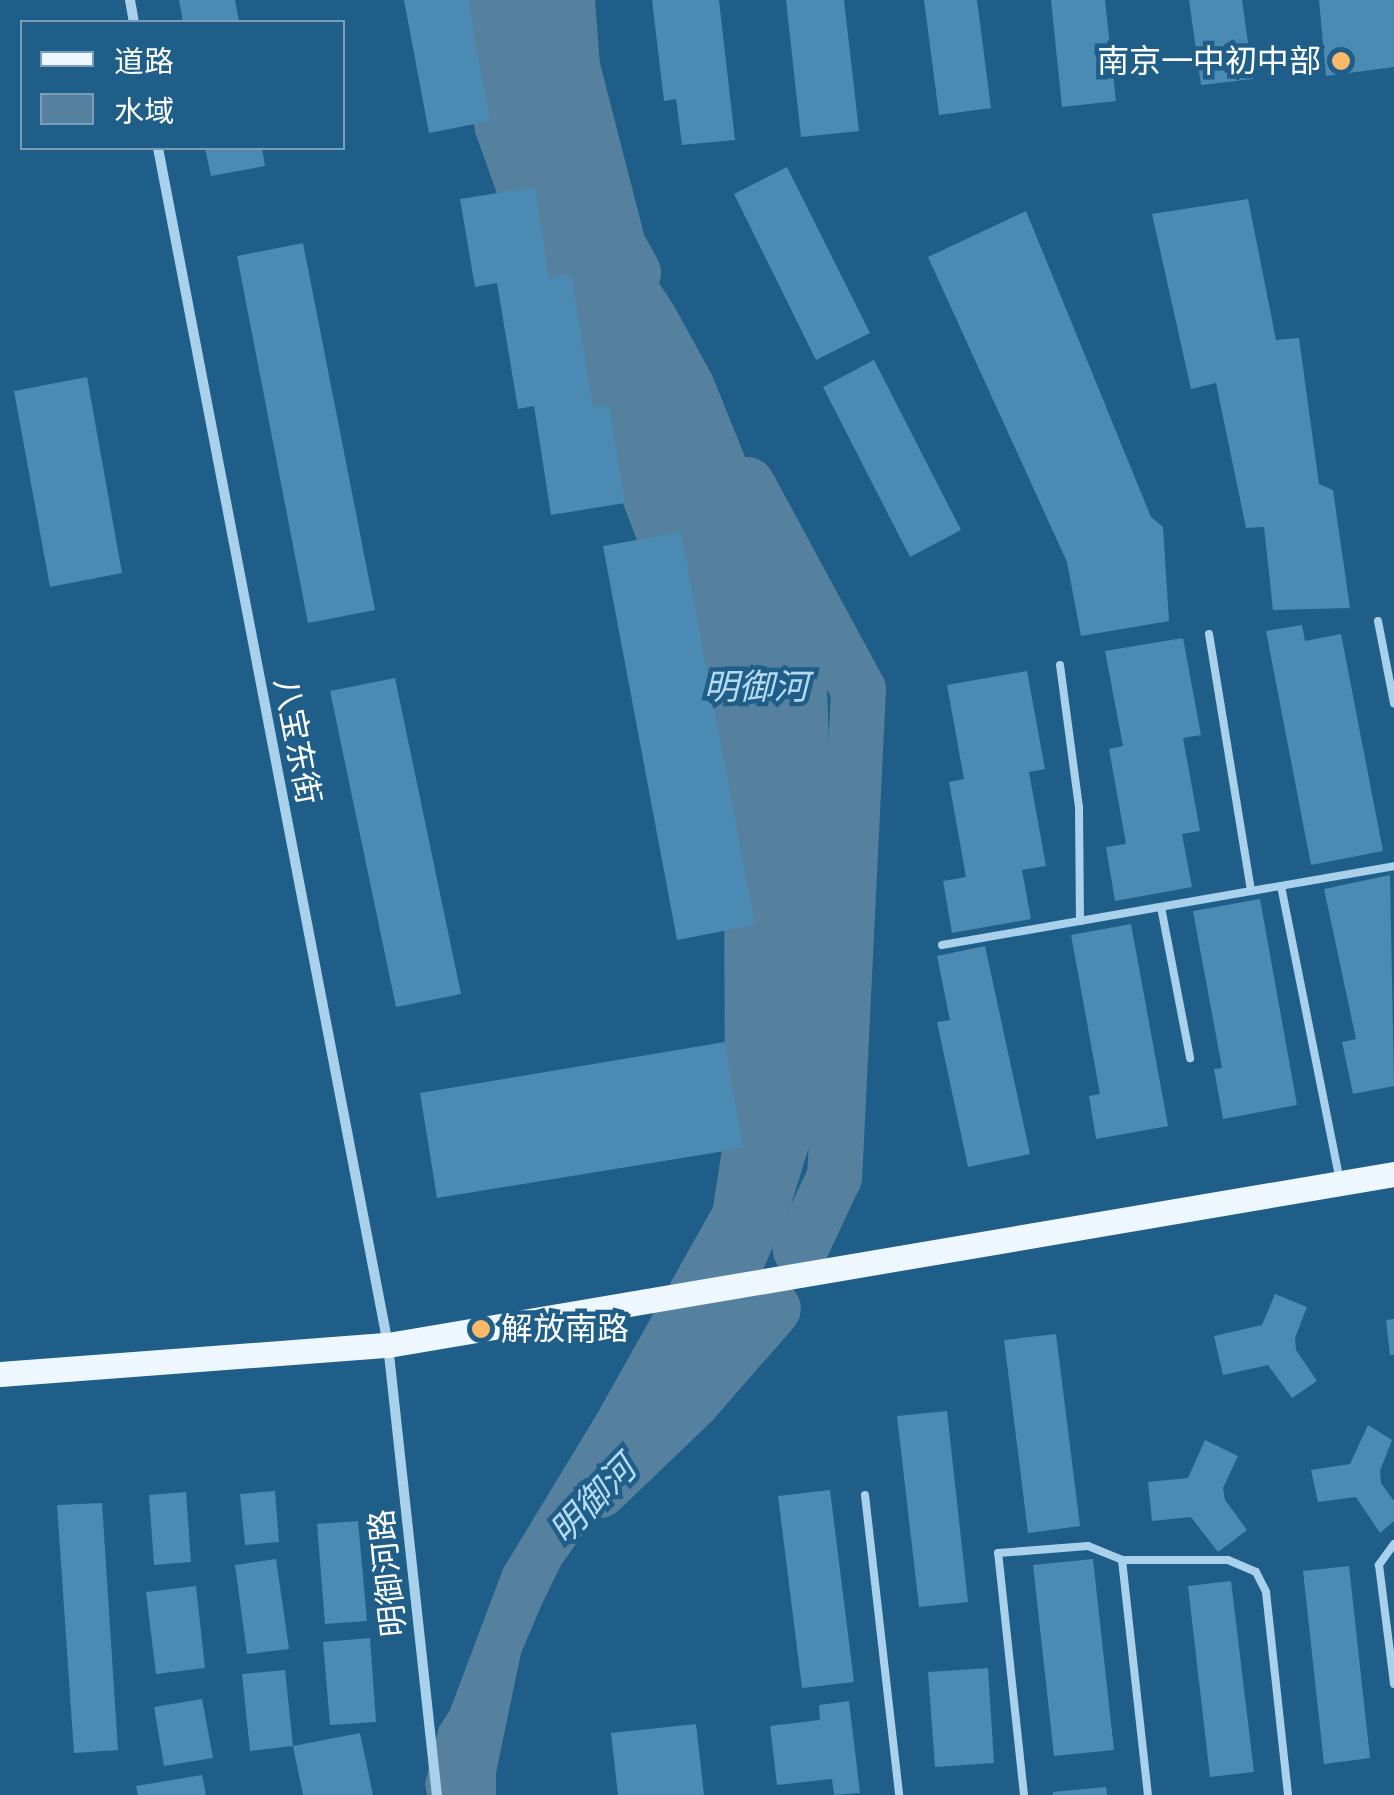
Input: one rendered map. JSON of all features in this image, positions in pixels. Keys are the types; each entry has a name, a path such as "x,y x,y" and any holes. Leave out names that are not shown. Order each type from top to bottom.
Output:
{"main road":[{"path":"0,1374 388,1344 1394,1174"}],"street":[{"name":"八宝东街","path":"158,150 388,1344"},
{"name":"明御河路","path":"388,1344 437,1795"}],"lane":[{"path":"1378,620 1394,702"},
{"path":"1209,634 1250,891"},
{"path":"1060,665 1079,807 1080,921"},
{"path":"942,945 1394,866"},
{"path":"1281,886 1340,1183"},
{"path":"1162,906 1190,1058"},
{"path":"865,1495 898,1795"},
{"path":"1394,1544 1379,1565 1394,1684"},
{"path":"1024,1795 998,1553 1088,1546 1122,1560 1228,1560 1256,1572 1266,1592 1288,1795"},
{"path":"1122,1560 1148,1795"}],"water":[{"name":"明御河","path":"456,0 559,0 568,111 594,183 674,306 712,375 810,618 827,686 835,928 820,1111 791,1205 733,1339 700,1389 646,1446 561,1565 521,1653 496,1773 496,1795 427,1795 425,1784 439,1727 450,1710 503,1569 597,1414 713,1207 725,1130 724,856 677,645 606,459 538,308 475,132"}],"building":[{"path":"179,0 235,0 239,20 183,20"},
{"path":"404,0 468,0 490,121 429,133"},
{"path":"652,0 719,0 735,140 682,145 676,99 664,101"},
{"path":"786,0 844,0 859,131 801,137"},
{"path":"924,0 977,0 991,108 939,115"},
{"path":"1051,0 1105,0 1116,101 1062,107"},
{"path":"1189,0 1242,0 1253,79 1201,85"},
{"path":"1319,0 1394,0 1394,67 1326,76"},
{"path":"205,150 262,150 265,166 211,176"},
{"path":"787,167 870,333 816,360 734,194"},
{"path":"535,187 549,278 571,274 593,408 609,405 625,503 551,515 534,406 518,409 497,283 475,287 460,199"},
{"path":"1248,199 1276,340 1299,338 1319,484 1333,490 1350,608 1273,610 1264,527 1246,528 1216,383 1191,389 1152,214"},
{"path":"1026,211 1151,517 1163,527 1169,621 1081,636 1067,562 928,257"},
{"path":"303,243 375,610 308,623 237,256"},
{"path":"874,360 961,530 910,557 823,387"},
{"path":"87,377 122,573 50,587 14,391"},
{"path":"681,532 755,925 677,940 603,546"},
{"path":"1302,625 1305,641 1341,634 1383,851 1311,865 1266,631"},
{"path":"1183,638 1201,735 1183,738 1200,831 1182,834 1192,887 1115,901 1106,847 1126,844 1109,749 1123,746 1105,651"},
{"path":"1027,671 1045,769 1029,772 1046,866 1022,870 1031,919 952,933 943,881 966,877 949,782 964,779 947,685"},
{"path":"395,678 461,994 396,1007 330,691"},
{"path":"1390,875 1394,1086 1353,1094 1342,1042 1356,1039 1324,889"},
{"path":"1260,899 1297,1105 1223,1119 1214,1069 1222,1068 1193,911"},
{"path":"1131,924 1168,1126 1096,1139 1089,1096 1100,1094 1071,935"},
{"path":"985,946 1030,1154 968,1167 937,1022 950,1020 937,956"},
{"path":"725,1042 743,1148 437,1198 420,1093"},
{"path":"1275,1294 1307,1307 1295,1338 1296,1350 1317,1381 1292,1398 1268,1365 1223,1375 1214,1336 1262,1325"},
{"path":"1394,1319 1394,1355 1390,1355 1386,1320"},
{"path":"1056,1334 1080,1526 1028,1533 1004,1340"},
{"path":"947,1411 968,1602 919,1607 897,1416"},
{"path":"1368,1425 1392,1440 1380,1471 1381,1483 1394,1501 1394,1521 1380,1533 1356,1497 1318,1502 1311,1470 1350,1464"},
{"path":"1205,1440 1238,1456 1223,1488 1225,1500 1247,1530 1218,1552 1191,1517 1152,1521 1148,1482 1188,1478"},
{"path":"830,1490 854,1682 802,1688 778,1496"},
{"path":"275,1491 279,1542 245,1545 240,1494"},
{"path":"186,1492 191,1562 154,1565 149,1495"},
{"path":"102,1503 118,1750 74,1753 57,1505"},
{"path":"358,1521 367,1621 325,1624 317,1524"},
{"path":"276,1559 289,1649 247,1654 235,1565"},
{"path":"1093,1559 1114,1750 1054,1756 1033,1565"},
{"path":"1349,1566 1370,1758 1324,1764 1303,1571"},
{"path":"1231,1581 1254,1772 1210,1777 1188,1586"},
{"path":"196,1586 205,1668 156,1674 146,1592"},
{"path":"370,1638 376,1722 330,1725 323,1642"},
{"path":"988,1668 994,1763 935,1767 928,1672"},
{"path":"285,1670 293,1746 250,1751 242,1674"},
{"path":"202,1699 213,1758 164,1766 154,1707"},
{"path":"849,1701 860,1793 834,1795 832,1779 777,1785 770,1726 820,1720 819,1705"},
{"path":"696,1724 704,1795 618,1795 611,1733"},
{"path":"360,1733 373,1795 303,1795 293,1746"},
{"path":"202,1775 206,1795 138,1795 136,1786"},
{"path":"1106,1787 1107,1795 1053,1795 1053,1792"}],"waterway":[{"name":"明御河","path":"567,0 572,66 618,245 633,272"},
{"name":"明御河","path":"747,484 858,689 834,1176 800,1249"},
{"name":"明御河","path":"599,1490 692,1401 773,1308"}],"place":[{"name":"南京一中初中部","path":"1341,61"},
{"name":"解放南路","path":"481,1329"}]}
